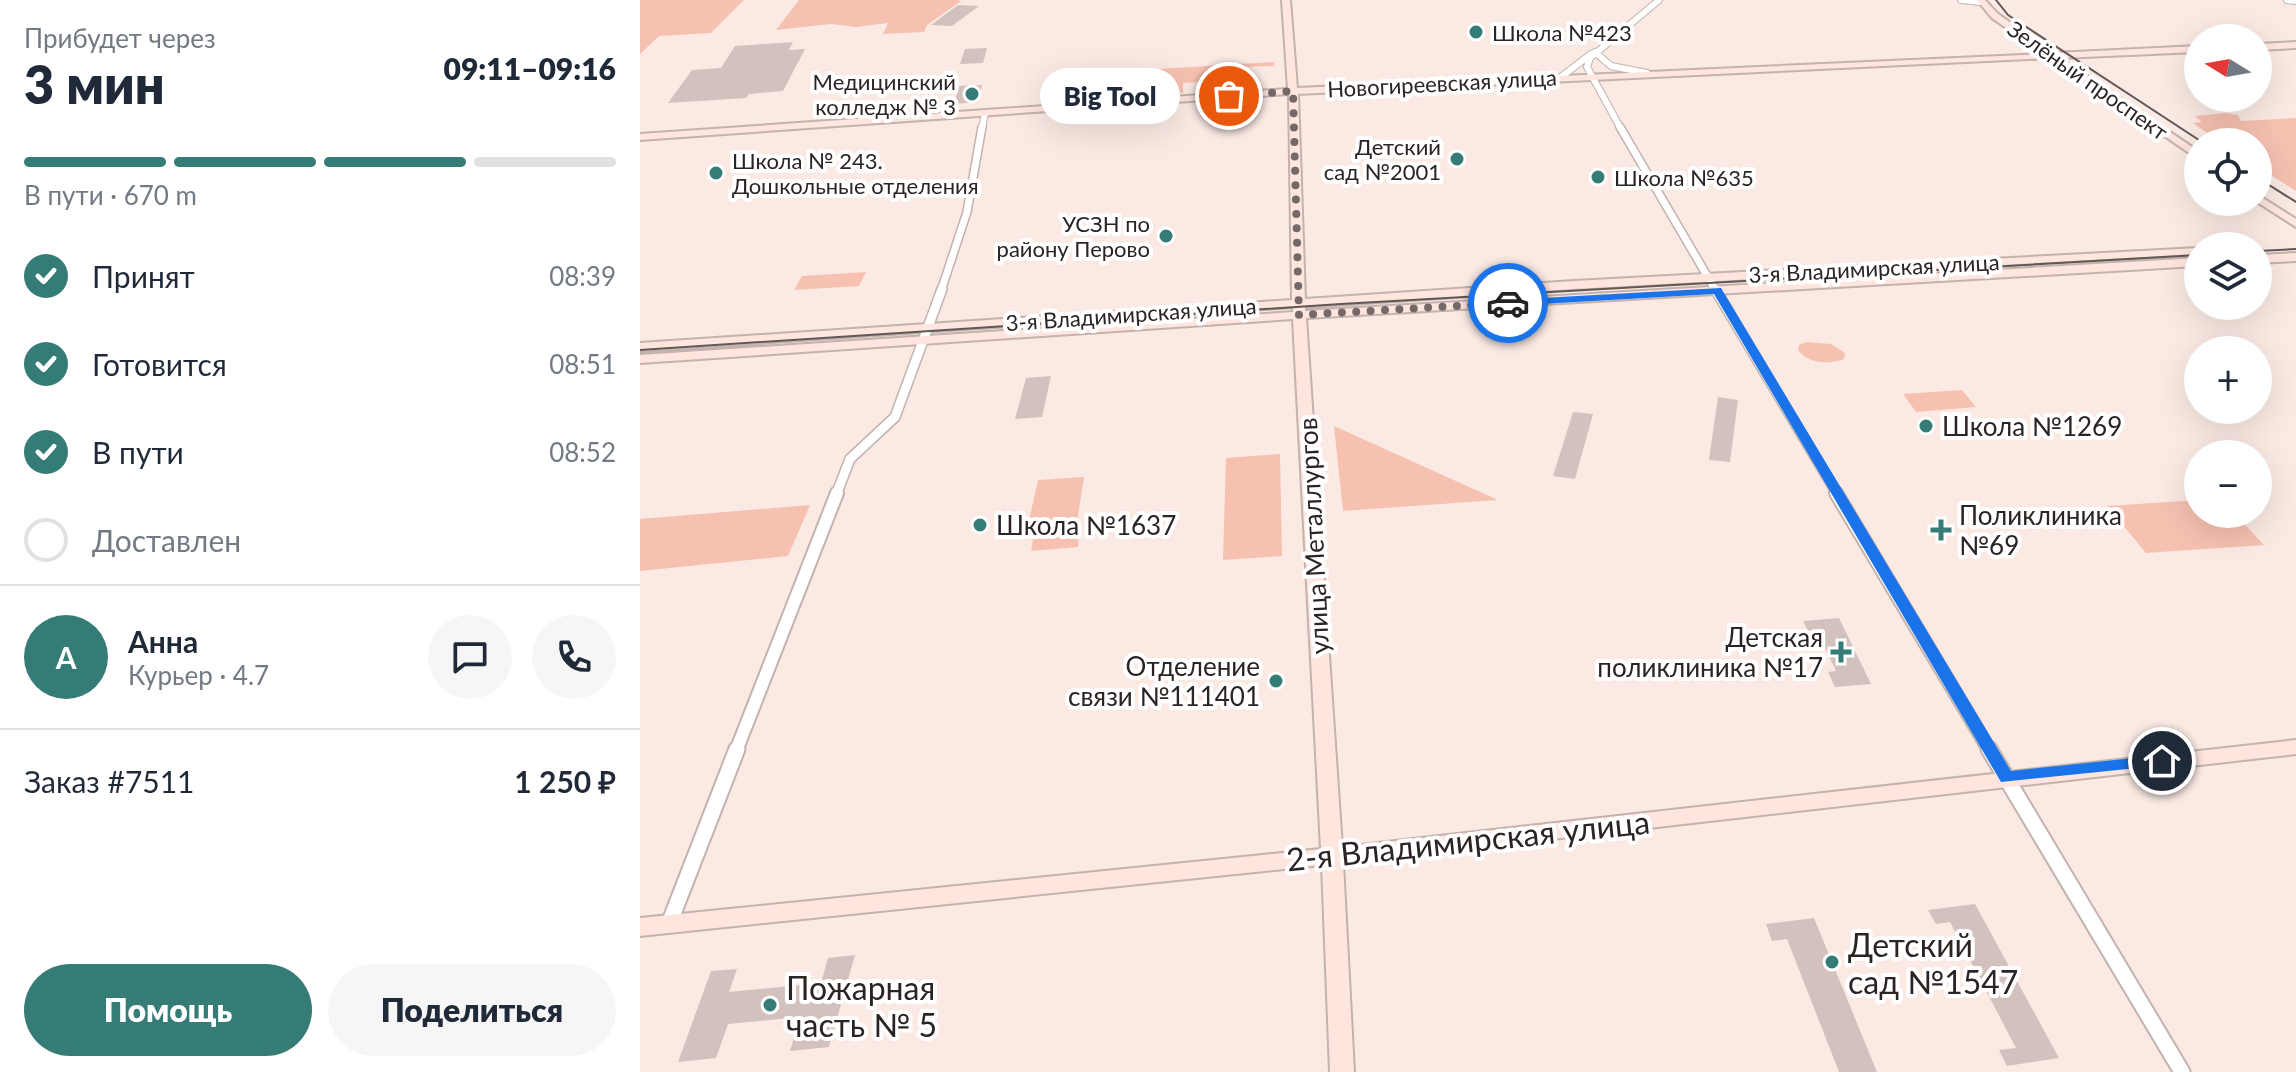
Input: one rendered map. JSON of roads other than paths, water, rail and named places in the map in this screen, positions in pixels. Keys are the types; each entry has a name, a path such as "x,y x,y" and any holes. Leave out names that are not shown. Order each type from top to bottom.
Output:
{"street":[{"name":"улица Металлургов","path":"1286,0 1293,91 1299,309 1342,1072"},
{"path":"1561,77 1659,0"},
{"path":"1961,0 1983,1"},
{"path":"2287,0 2296,1"},
{"name":"Зелёный проспект","path":"1983,1 1995,16 2184,140"},
{"path":"2272,47 2295,46"},
{"name":"Новогиреевская улица","path":"640,137 1293,91 2184,50"},
{"path":"1595,52 1613,67 1647,73"},
{"path":"1595,52 1587,67 1591,75 2182,1072"},
{"name":"Зелёный проспект","path":"2057,55 2184,146"},
{"path":"669,924 850,459 895,417 967,212 985,113"},
{"path":"2272,200 2296,216"},
{"path":"2272,208 2296,224"},
{"path":"2272,247 2296,246"},
{"name":"3-я Владимирская улица","path":"640,359 926,334 1709,277 2184,252"},
{"path":"2272,258 2296,257"},
{"name":"3-я Владимирская улица","path":"1299,309 1717,291 2184,263"},
{"name":"3-я Владимирская улица","path":"640,347 926,334"},
{"name":"2-я Владимирская улица","path":"640,927 1332,856 2296,747"}],"tram line":[{"path":"1996,0 2008,15 2184,130"},
{"path":"2272,187 2296,202"},
{"path":"2272,250 2296,249"},
{"path":"640,350 1341,304 2184,256"}],"place":[{"name":"Школа №423","path":"1476,32"},
{"name":"Медицинский колледж № 3","path":"972,94"},
{"name":"Big Tool","path":"1229,96"},
{"name":"Детский сад №2001","path":"1457,159"},
{"name":"Школа № 243. Дошкольные отделения","path":"716,173"},
{"name":"Школа №635","path":"1598,177"},
{"name":"УСЗН по району Перово","path":"1166,236"},
{"name":"Школа №1269","path":"1926,426"},
{"name":"Школа №1637","path":"980,525"},
{"name":"Поликлиника №69","path":"1941,530"},
{"name":"Детская поликлиника №17","path":"1841,652"},
{"name":"Отделение связи №111401","path":"1276,681"},
{"name":"Детский сад №1547","path":"1832,962"},
{"name":"Пожарная часть № 5","path":"770,1005"}]}
